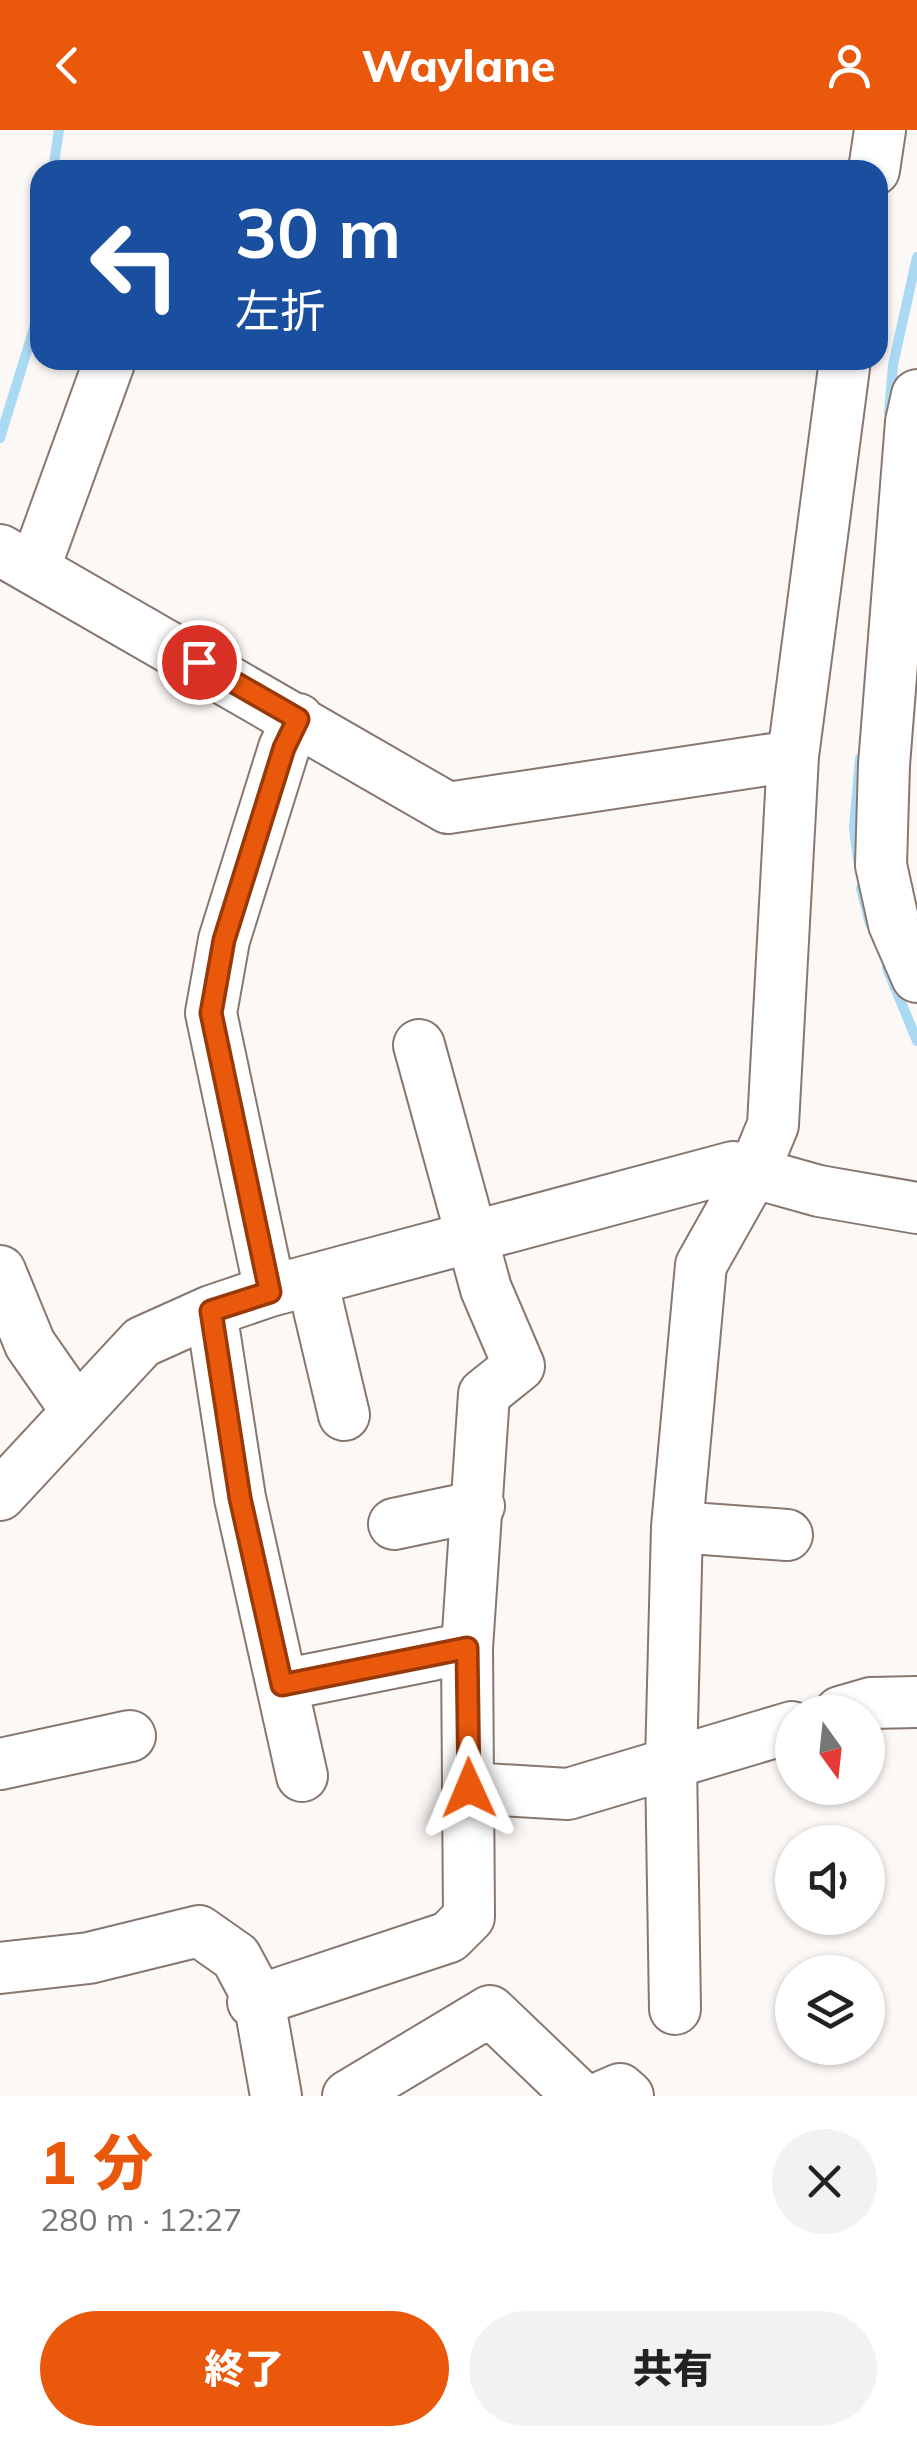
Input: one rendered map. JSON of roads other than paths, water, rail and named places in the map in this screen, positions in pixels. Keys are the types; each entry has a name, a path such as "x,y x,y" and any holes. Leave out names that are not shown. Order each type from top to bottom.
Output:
{"street":[{"path":"876,160 880,130"},
{"path":"105,370 17,558 448,808 792,756"},
{"path":"675,2009 671,1763 677,1527 701,1265 754,1171 773,1125 792,756 844,370"},
{"path":"917,395 911,422 884,765 882,865 894,924 917,976"},
{"path":"298,719 284,748 224,940 211,1013 291,1286 344,1415"},
{"path":"256,2001 450,1937 469,1917 467,1648 484,1394 519,1366 486,1289 419,1045"},
{"path":"0,1495 142,1342 211,1311 291,1286 733,1167 915,1215"},
{"path":"0,1271 30,1344 76,1410"},
{"path":"211,1311 240,1498 302,1776"},
{"path":"394,1524 479,1506"},
{"path":"677,1527 786,1535"},
{"path":"282,1685 467,1648"},
{"path":"885,1703 917,1702"},
{"path":"469,1788 568,1794 775,1731"},
{"path":"0,1764 130,1736"},
{"path":"0,1968 89,1958 198,1931 236,1958 256,2001 276,2096"},
{"path":"348,2096 490,2011 578,2096"},
{"path":"604,2096 620,2090 628,2096"}],"waterway":[{"path":"54,160 59,130"},
{"path":"889,413 893,365 917,257"},
{"path":"0,438 30,341"},
{"path":"858,861 854,828 860,758"},
{"path":"861,888 870,924"},
{"path":"887,968 917,1041"}]}
